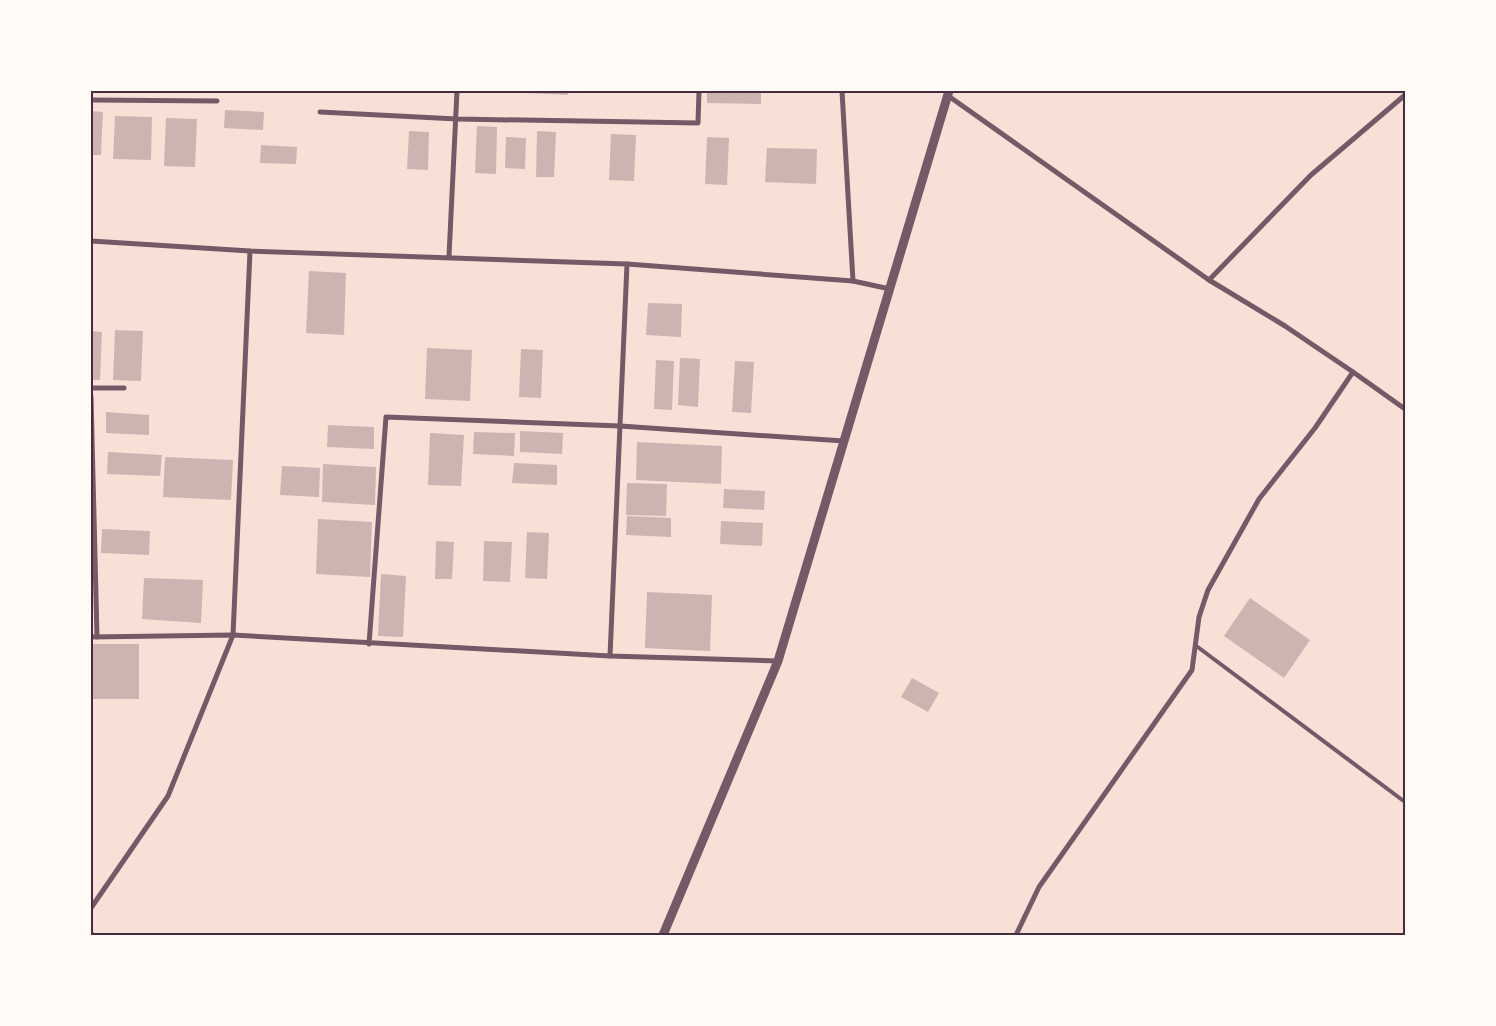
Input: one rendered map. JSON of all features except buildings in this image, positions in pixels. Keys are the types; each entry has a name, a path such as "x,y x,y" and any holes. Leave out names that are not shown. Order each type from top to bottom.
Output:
{"street":[{"path":"450,256 457,91"},
{"path":"320,112 457,119 698,123 699,91"},
{"path":"842,91 853,281"},
{"path":"662,935 778,662 948,93 1209,280 1285,326 1405,409"},
{"path":"1209,280 1311,174 1405,95"},
{"path":"91,100 216,101"},
{"path":"91,241 250,251 450,256 627,264 853,281 890,289"},
{"path":"91,908 168,796 233,635 250,251"},
{"path":"610,656 627,264"},
{"path":"1016,935 1039,887 1192,670 1199,616 1208,590 1259,499 1315,428 1353,372"},
{"path":"91,388 124,388"},
{"path":"91,396 94,637 233,635 610,656 778,662"},
{"path":"369,644 386,417 620,426 844,441"}],"lane":[{"path":"1195,645 1405,802"}]}
